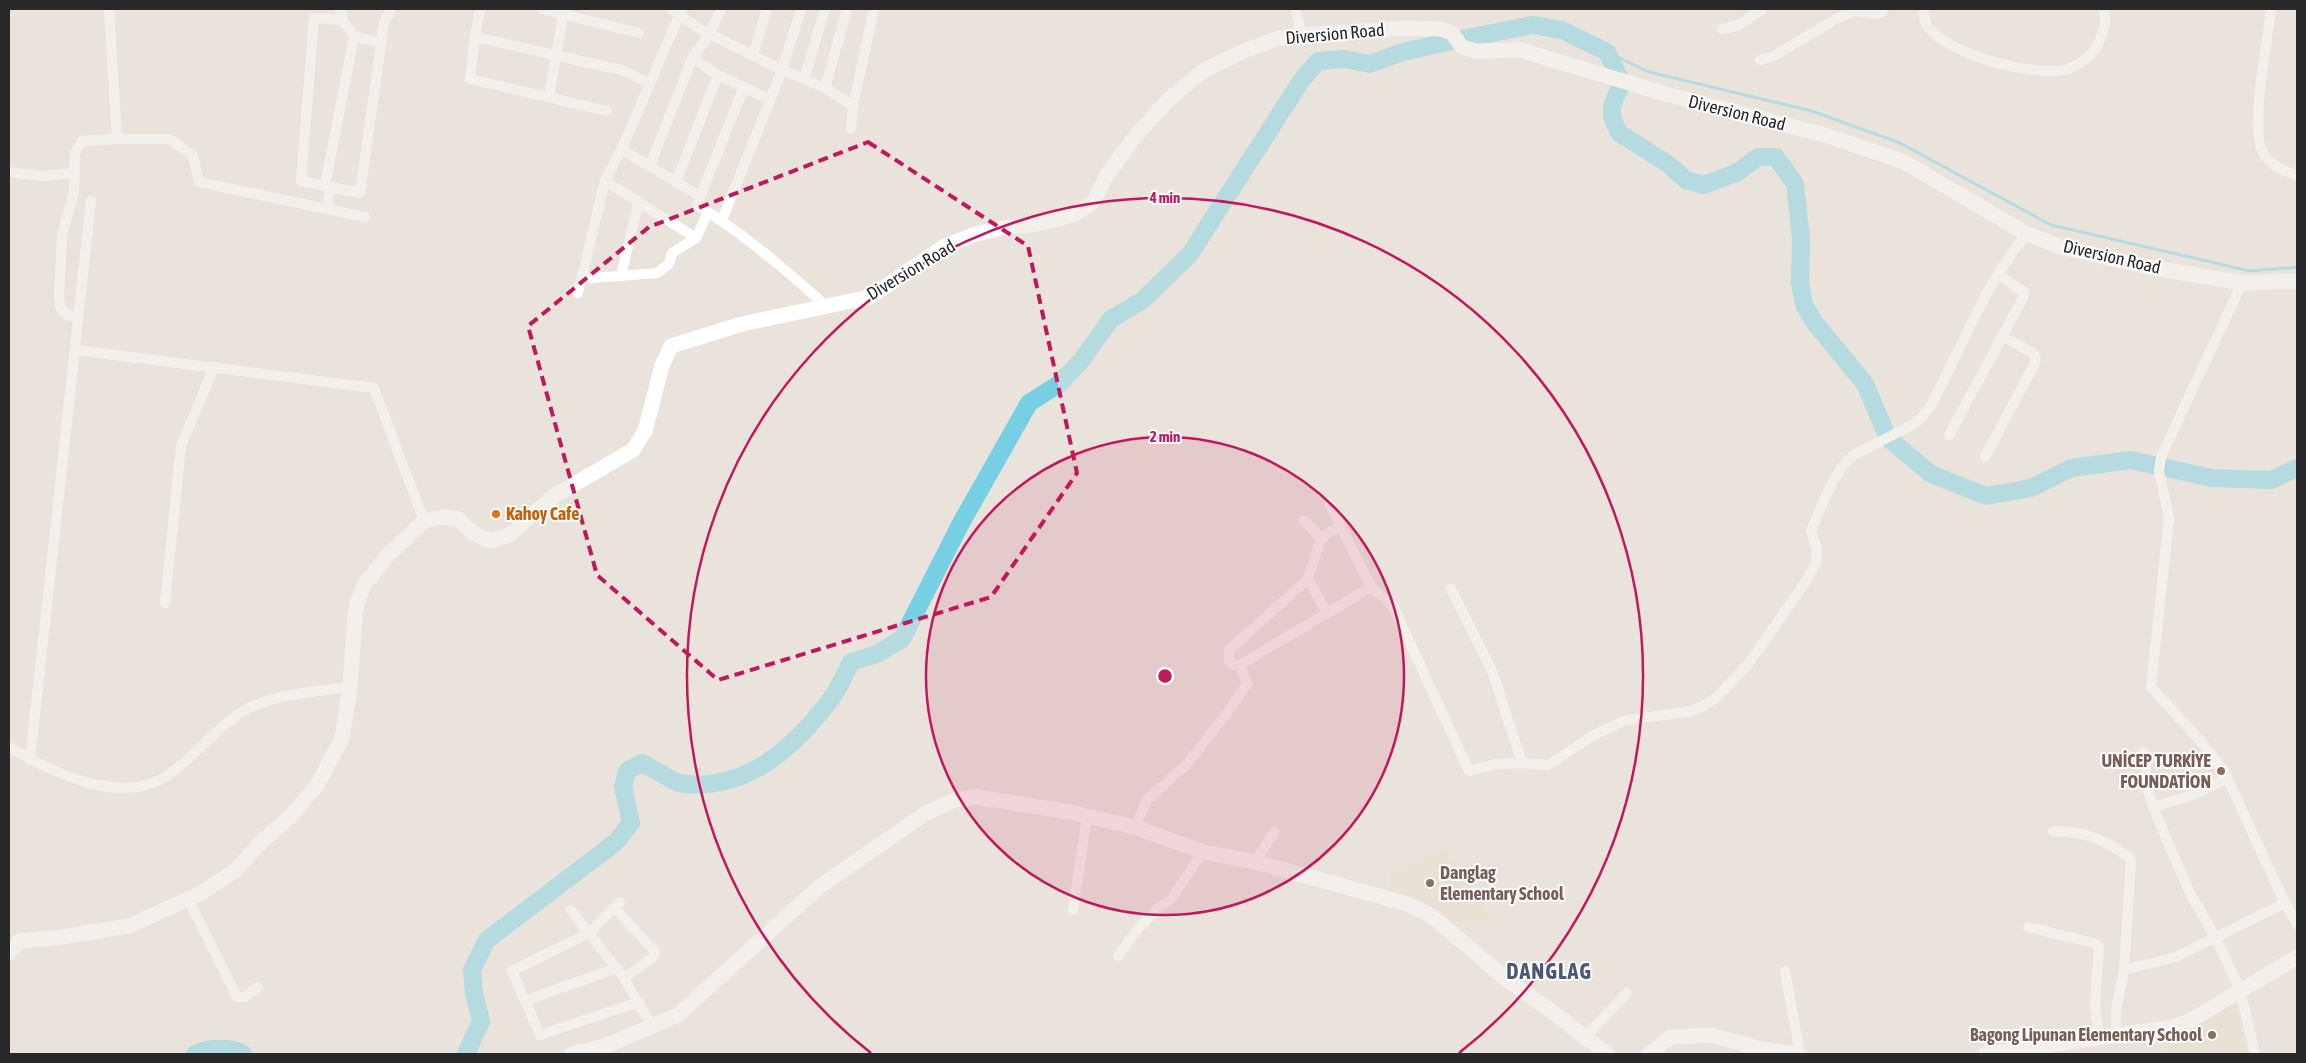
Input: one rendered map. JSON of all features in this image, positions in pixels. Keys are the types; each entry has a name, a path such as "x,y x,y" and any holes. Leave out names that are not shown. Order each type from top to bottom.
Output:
{"street":[{"path":"109,9 116,138"},
{"path":"340,9 343,20 354,36 382,43"},
{"path":"343,20 314,18 301,181 360,193 384,23 391,9"},
{"path":"480,9 474,37 470,79 607,111"},
{"path":"542,9 564,12 639,33"},
{"path":"650,166 692,58 710,34 721,9"},
{"path":"753,54 767,9"},
{"path":"722,220 782,70 801,9"},
{"path":"804,79 825,9"},
{"path":"825,88 847,9"},
{"path":"851,129 853,106 874,9"},
{"path":"1296,9 1301,35"},
{"path":"1722,29 1737,26 1762,9"},
{"path":"1760,60 1772,57 1834,20 1855,11 1876,14 1884,9"},
{"path":"1924,9 1926,24 1941,40 1972,56 2005,64 2054,71 2082,64 2097,47 2106,25 2104,9"},
{"path":"2271,9 2258,117 2259,141 2264,155 2280,170 2297,176"},
{"path":"578,293 605,181 650,83 677,11 710,34 782,70 825,88 853,106"},
{"path":"549,97 564,12"},
{"name":"Diversion Road","path":"424,521 442,517 459,519 471,532 490,541 509,535 554,496 633,450 645,431 662,366 671,346 742,324 870,297 946,246 976,234 1002,228 1038,224 1076,214 1094,200 1107,174 1144,126 1167,101 1203,72 1244,51 1279,38 1301,35 1407,28 1440,29 1452,33 1458,42 1476,50 1520,50 1660,93 1825,135 1904,162 2028,234 2064,248 2143,266 2242,283 2259,284 2297,281"},
{"path":"327,208 328,186 354,36"},
{"path":"474,37 622,70 650,83"},
{"path":"692,58 718,75 769,99"},
{"path":"676,182 718,75"},
{"path":"744,87 697,205 722,220 792,275 827,307"},
{"path":"78,318 66,315 60,306 58,296 62,235 74,192 75,152 82,141 116,138 170,139 193,156 199,182 327,208 365,218"},
{"path":"621,149 700,196"},
{"path":"9,172 32,175 74,173"},
{"path":"605,181 638,204 696,238"},
{"path":"30,760 91,201"},
{"path":"622,276 638,204"},
{"path":"581,279 657,273 669,264 672,253 696,238 708,212"},
{"path":"1329,503 1372,588 1393,606 1469,772 1495,764 1522,763 1548,765 1596,734 1626,720 1687,712 1702,707 1717,697 1749,663 1772,633 1812,571 1816,563 1817,550 1811,531 1840,470 1847,460 1854,455 1883,441 1920,419 1930,407 1999,275 2028,234"},
{"path":"1949,435 2004,337 2023,298 2024,292 1999,275"},
{"path":"2242,283 2161,457 2159,471 2169,518 2150,687 2205,746 2227,778 2285,903 2297,924"},
{"path":"1985,457 2036,361 2034,354 2004,337"},
{"path":"9,953 14,940 61,938 130,926 188,900 236,870 260,843 291,816 318,785 342,739 350,687 355,615 364,585 388,555 424,521 374,388 74,350"},
{"path":"165,602 181,446 214,367"},
{"path":"1304,521 1321,538"},
{"path":"1340,526 1321,538 1308,579 1229,650 1228,659 1233,665 1240,665 1372,588"},
{"path":"1308,579 1327,613"},
{"path":"1451,589 1493,674 1522,763"},
{"path":"1135,827 1147,800 1186,765 1247,684 1240,665"},
{"path":"9,747 30,760 80,781 99,786 120,787 153,783 166,776 218,729 247,709 274,699 350,687"},
{"path":"2144,752 2148,791 2153,807 2188,889 2216,939 2240,989 2255,1054"},
{"path":"2153,807 2194,794 2227,778"},
{"path":"572,1054 605,1046 678,1015 808,896 926,813 955,800 976,798 1087,816 1135,827 1203,852 1255,862 1408,904 1428,914 1508,981 1599,1049 1627,993"},
{"path":"1073,910 1087,816"},
{"path":"2053,831 2078,832 2108,842 2129,858 2132,866 2124,970 2116,1010 2116,1036"},
{"path":"1255,862 1274,832"},
{"path":"1118,956 1136,931 1158,908 1171,899 1203,852"},
{"path":"188,900 237,998 245,997 258,987"},
{"path":"2124,970 2176,957 2216,939 2285,903"},
{"path":"624,978 653,958 655,952 617,905 589,933 512,971 540,1035 639,1002"},
{"path":"571,910 624,978 651,1025"},
{"path":"2028,927 2094,943 2099,947 2095,1004 2099,1038"},
{"path":"1986,1054 2168,1028 2188,1022 2297,956"},
{"path":"525,1002 616,968"},
{"path":"1649,1054 1671,1037 1711,1035 1774,1053 1799,1054 1785,971"}],"highlighted area":[{"path":"868,142 1028,246 1077,473 991,597 718,680 597,575 528,326 649,227"}],"shaded area":[{"name":"Danglag Elementary School","path":"1445,848 1478,895 1489,919 1454,928 1390,894 1389,872"},
{"name":"Bagong Lipunan Elementary School","path":"2235,1002 2248,1054 2166,1054 2164,1046"}],"waterway":[{"path":"466,1054 481,1021 474,993 472,970 487,940 616,842 631,823 623,787 627,771 642,763 679,783 703,784 725,781 746,774 784,750 817,717 831,699 851,662 877,654 902,639 961,523 1029,403 1059,384 1081,361 1111,319 1143,300 1190,254 1301,81 1318,61 1344,59 1369,64 1403,52 1532,25 1562,30 1607,52 1620,79"},
{"path":"1607,52 1649,72 1812,111 1900,143 2051,225 2250,271 2297,267"},
{"path":"1620,87 1612,106 1612,117 1619,133 1668,164 1686,180 1704,185 1738,172 1758,157 1776,157 1795,184 1801,239 1800,283 1804,305 1815,323 1865,384 1888,438 1931,474 1986,496 2031,488 2071,468 2130,460 2212,478 2271,480 2297,468"},
{"path":"195,1054 206,1050 219,1049 238,1051 243,1054"}],"place":[{"name":"Kahoy Cafe","path":"496,514"},
{"name":"UNİCEP TURKİYE FOUNDATİON","path":"2221,771"},
{"name":"Danglag Elementary School","path":"1430,883"},
{"name":"Bagong Lipunan Elementary School","path":"2212,1035"}],"district":[{"name":"DANGLAG","path":"1549,971"}]}
